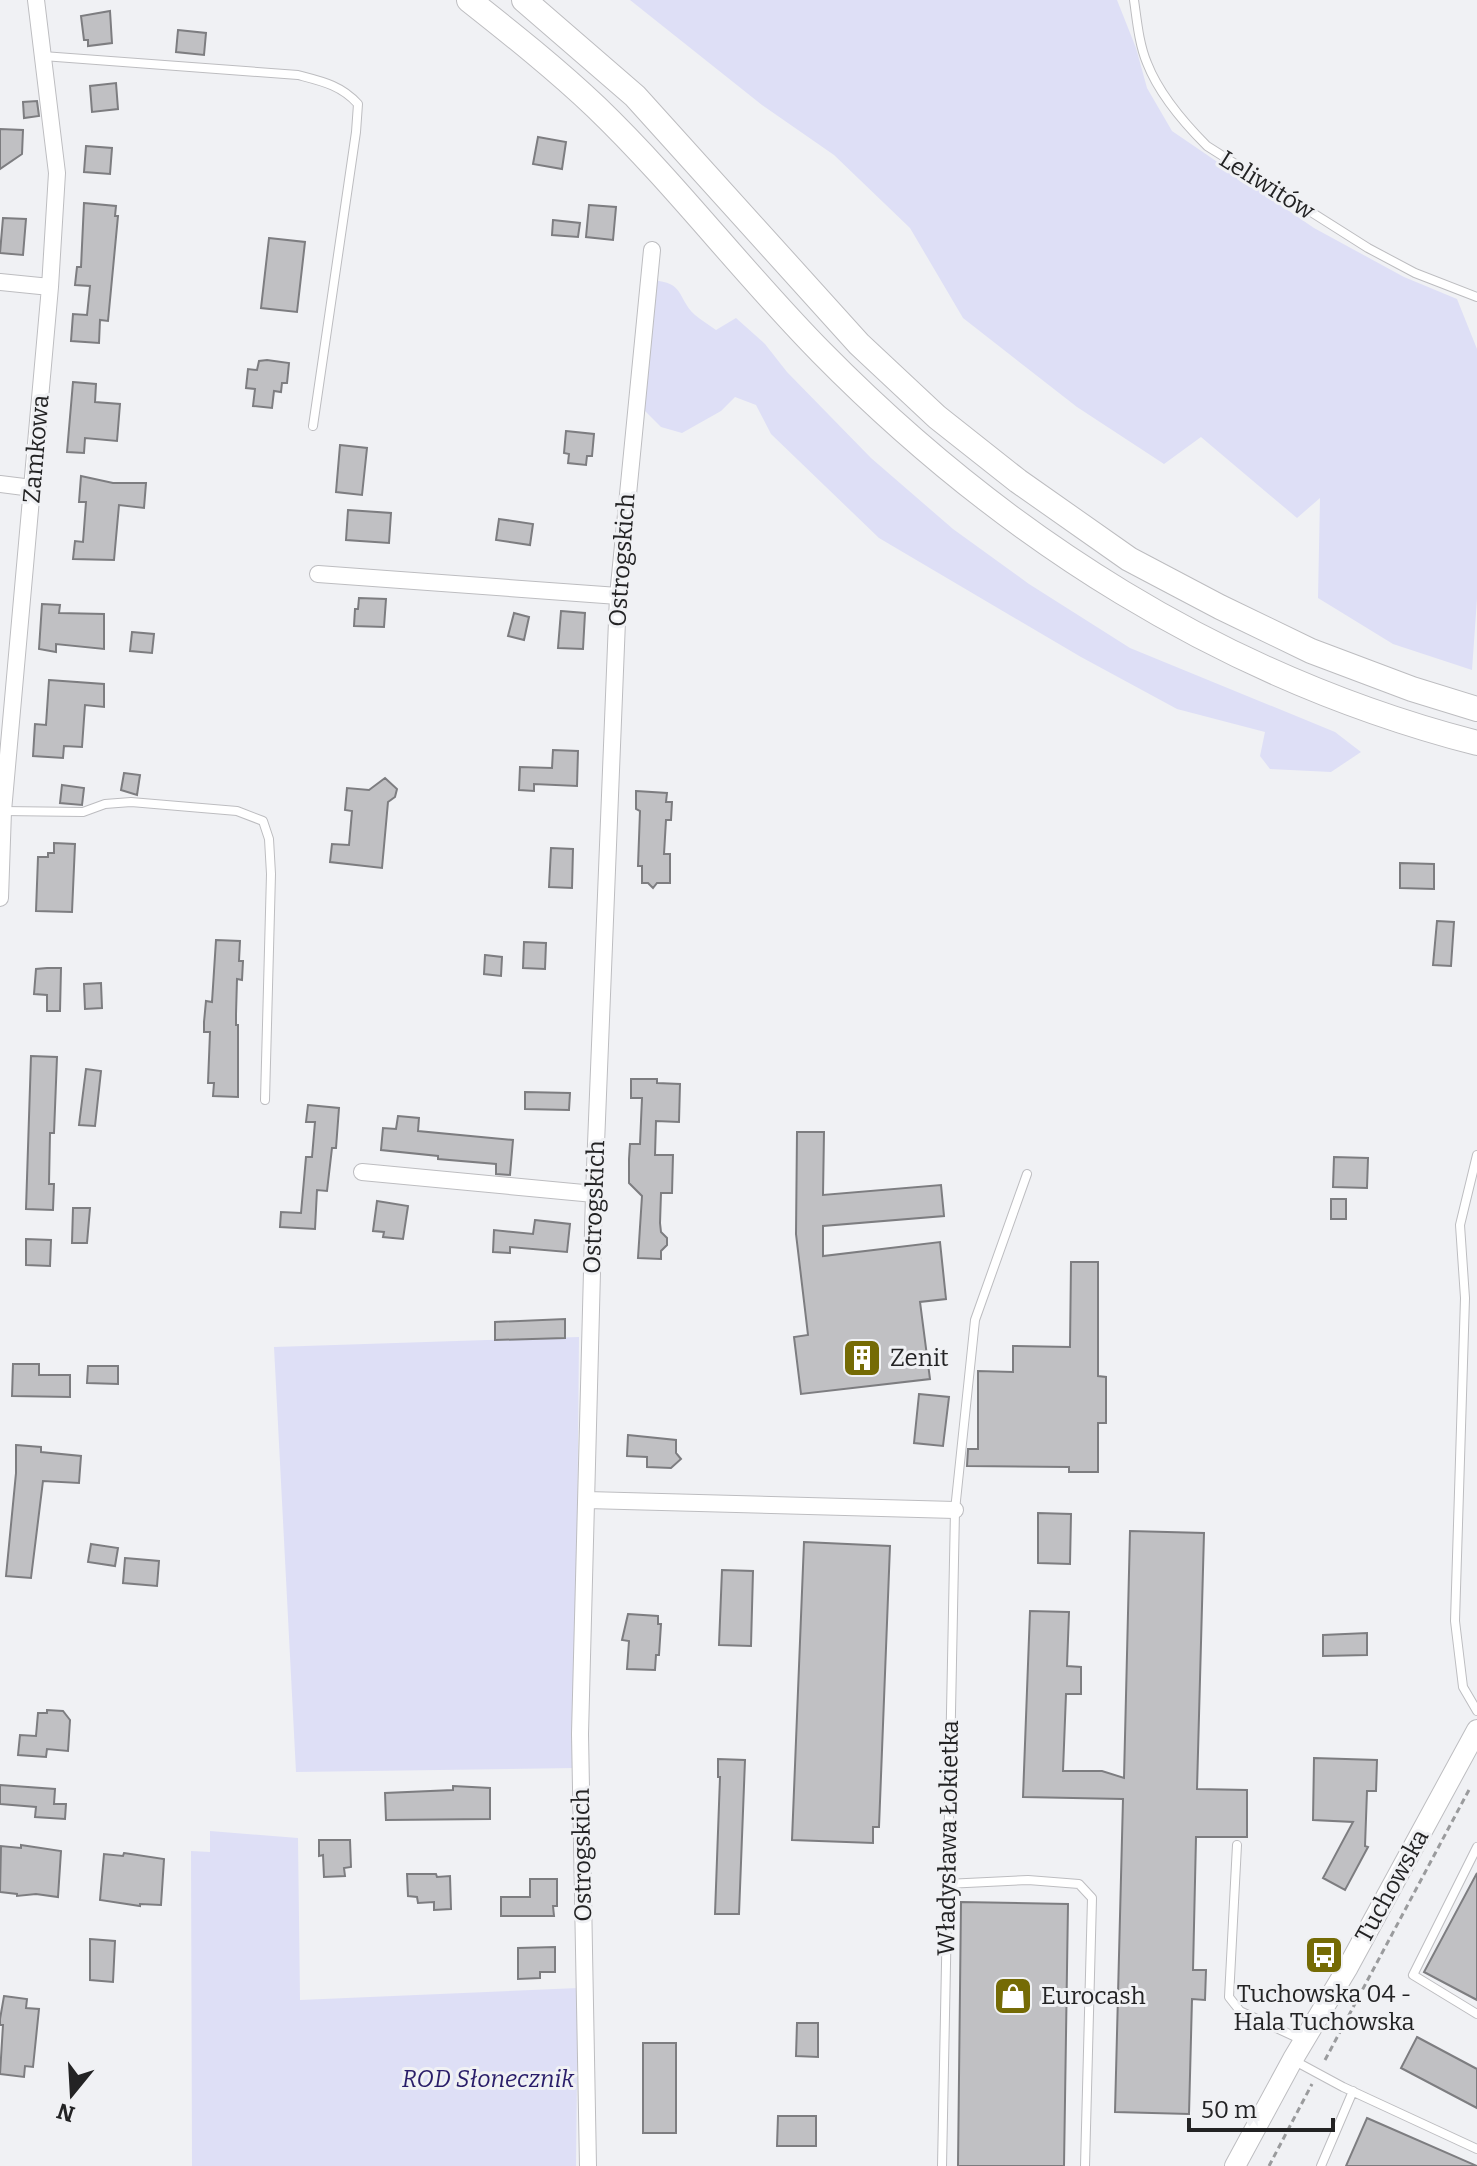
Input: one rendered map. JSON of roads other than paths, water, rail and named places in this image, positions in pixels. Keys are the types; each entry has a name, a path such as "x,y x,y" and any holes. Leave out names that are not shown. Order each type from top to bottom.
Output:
{"main road":[{"path":"469,0 596,107 820,351 898,427 983,499 1037,539 1171,622 1241,657 1375,712 1477,743"},
{"path":"524,0 635,96 859,344 937,417 1018,481 1129,559 1220,607 1311,651 1412,689 1477,709"}],"street":[{"name":"Zamkowa","path":"0,898 5,731 32,488 57,173 36,0"},
{"name":"Ostrogskich","path":"588,2166 580,1734 594,1194 618,596 652,250"},
{"path":"0,282 50,287"},
{"path":"0,484 32,488"},
{"path":"318,574 618,596"},
{"path":"362,1172 594,1194"},
{"path":"587,1500 955,1510"},
{"name":"Tuchowska","path":"1235,2166 1293,2059 1472,1752 1477,1730"}],"lane":[{"name":"Leliwitów","path":"1134,0 1147,63 1180,116 1207,146 1368,248 1415,273 1477,297"},
{"path":"43,56 298,75 347,91 358,104 313,426"},
{"path":"3,811 83,812 105,804 131,802 237,811 263,821 269,839 271,874 265,1100"},
{"path":"1477,1155 1460,1225 1465,1298 1455,1621 1463,1687 1477,1711"},
{"name":"Władysława Łokietka","path":"942,2166 955,1510 975,1320 1027,1174"},
{"path":"1237,1845 1229,1997 1240,2011 1304,2041"},
{"path":"1477,1847 1413,1975 1477,2014"},
{"path":"946,1884 1028,1880 1079,1884 1092,1898 1085,2166"},
{"path":"1293,2059 1317,2074 1477,2149"},
{"path":"1321,2166 1353,2091"}],"place":[{"name":"Zenit","path":"862,1358"},
{"name":"Tuchowska 04 - Hala Tuchowska","path":"1324,1955"},
{"name":"Eurocash","path":"1013,1996"}],"park label":[{"name":"ROD Słonecznik","path":"488,2079"}]}
